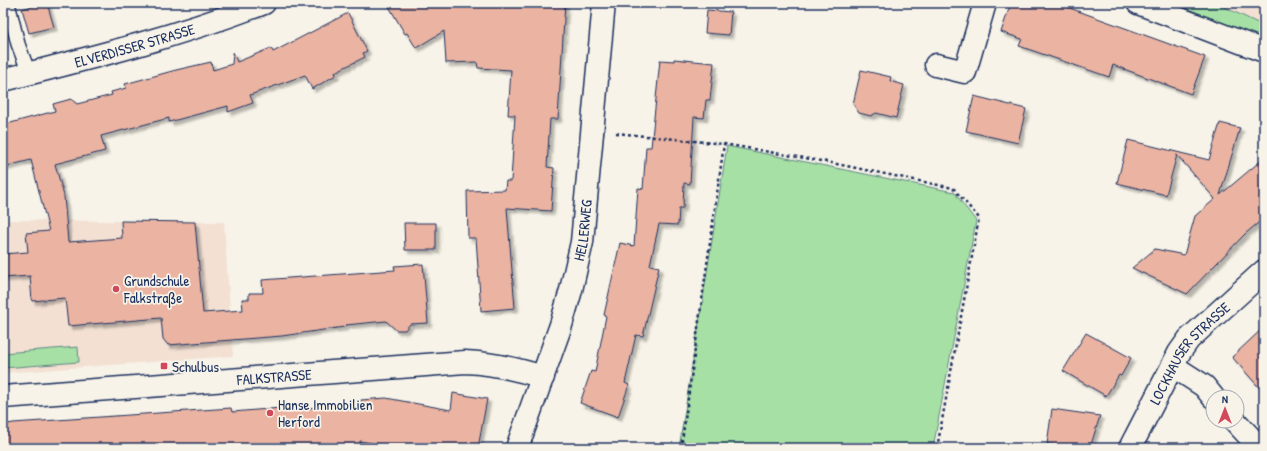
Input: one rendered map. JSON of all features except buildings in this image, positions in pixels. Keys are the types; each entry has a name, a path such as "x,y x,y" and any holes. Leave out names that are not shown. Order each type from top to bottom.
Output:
{"street":[{"name":"ELVERDISSER STRASSE","path":"3,80 164,38 215,22 264,3"},
{"name":"HELLERWEG","path":"518,448 571,290 582,242 588,190 604,3"},
{"path":"936,65 965,72 985,3"},
{"path":"1138,3 1264,51"},
{"name":"LOCKHAUSER STRASSE","path":"1130,448 1179,352 1189,339 1264,271"},
{"name":"FALKSTRASSE","path":"3,397 464,362 504,366 543,377"},
{"path":"1173,366 1206,389"},
{"path":"1242,429 1260,448"}],"lane":[{"path":"8,3 18,44 29,73"}],"path":[{"path":"592,130 724,144 827,162 953,188 978,218 937,448"},
{"path":"681,448 724,144"}],"shaded area":[{"path":"1216,3 1264,3 1264,26 1223,6"},
{"name":"Grundschule Falkstraße","path":"3,220 224,222 233,356 3,373"}],"green space":[{"path":"1160,3 1216,3 1264,26 1264,43"},
{"path":"727,146 954,192 976,221 933,448 679,448"},
{"path":"78,347 79,362 3,368 3,353"}],"railway":[{"path":"1256,3 1264,7"}],"place":[{"name":"Grundschule Falkstraße","path":"116,289"},
{"name":"Schulbus","path":"164,366"},
{"name":"Hanse Immobilien Herford","path":"270,413"}]}
